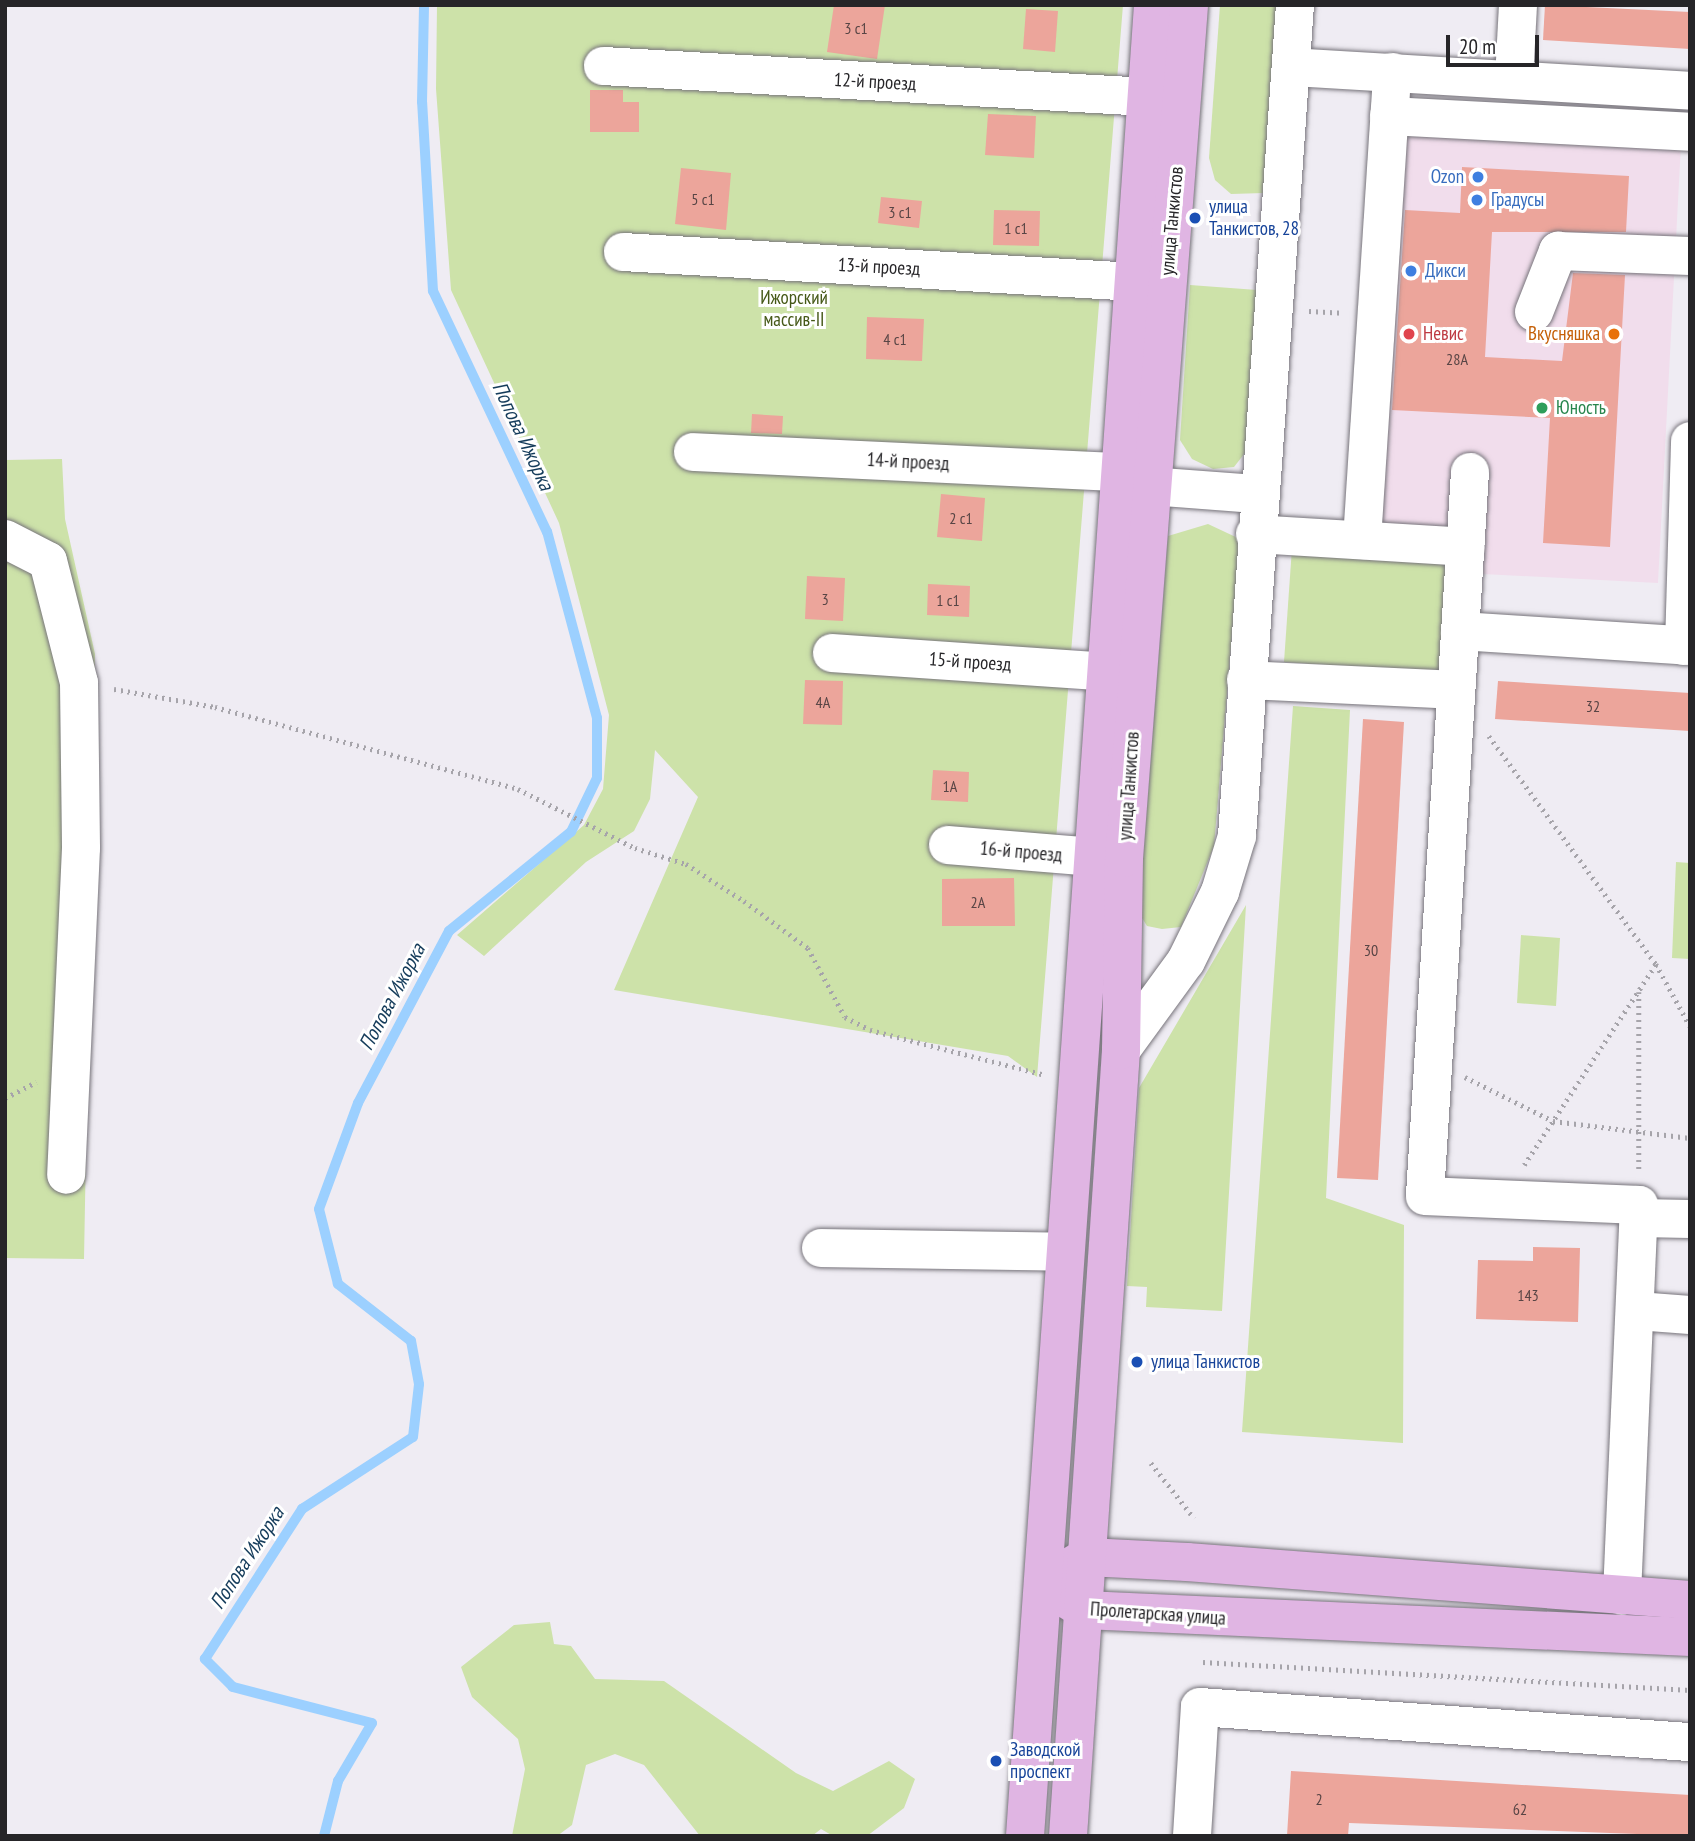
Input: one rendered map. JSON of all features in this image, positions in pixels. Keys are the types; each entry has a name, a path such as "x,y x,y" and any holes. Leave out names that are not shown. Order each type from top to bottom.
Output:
{"main road":[{"name":"улица Танкистов","path":"1084,1610 1121,1050 1132,481 1122,281 1147,97 1153,5"},
{"name":"улица Танкистов","path":"1040,1584 1108,672 1189,5"},
{"path":"1024,1836 1040,1584 1087,1558 1406,1574 1622,1596 1690,1600"},
{"name":"Пролетарская улица","path":"1040,1584 1084,1610 1690,1637"},
{"path":"1068,1836 1084,1610"}],"street":[{"path":"1121,1050 1186,961 1220,892 1237,836 1257,494 1295,5"},
{"path":"1514,79 1518,5"},
{"name":"12-й проезд","path":"603,66 1147,97"},
{"path":"1291,67 1690,90"},
{"path":"1362,540 1392,72"},
{"path":"1389,116 1690,132"},
{"path":"1534,312 1558,251 1690,256"},
{"name":"13-й проезд","path":"622,252 1122,281"},
{"path":"1460,631 1687,646 1690,442"},
{"name":"14-й проезд","path":"694,452 1132,481 1257,494"},
{"path":"1470,472 1424,1196 1501,1199 1690,1219"},
{"path":"1255,534 1466,547"},
{"path":"5,540 48,561 79,684 81,848 66,1175"},
{"name":"15-й проезд","path":"832,653 1108,672"},
{"path":"1246,680 1455,690"},
{"name":"16-й проезд","path":"948,845 1094,857"},
{"path":"1622,1596 1637,1311 1639,1212"},
{"path":"821,1248 1064,1252"},
{"path":"1637,1311 1690,1315"},
{"path":"1192,1836 1200,1707 1690,1742"}],"path":[{"path":"79,684 215,707 470,772 564,813 595,830 686,864 808,948 845,1017 870,1030 1053,1077"},
{"path":"1455,690 1656,964 1690,1026"},
{"path":"1501,1199 1656,964"},
{"path":"1639,991 1639,1212"},
{"path":"1433,1061 1553,1121 1690,1138"},
{"path":"1151,1463 1194,1518"},
{"path":"1203,1662 1690,1690"}],"shaded area":[{"path":"1372,128 1681,144 1658,583 1348,567"}],"green space":[{"name":"Ижорский массив-II","path":"437,5 1123,5 1037,1077 1008,1056 614,990 698,797 655,750 650,799 634,831 586,862 484,956 457,935 584,825 603,789 609,715 559,523 451,290 436,89"},
{"path":"1220,5 1283,5 1264,193 1231,194 1215,180 1209,158"},
{"path":"1190,285 1257,290 1248,449 1234,467 1213,469 1192,459 1180,440"},
{"path":"62,459 65,519 95,654 84,1259 5,1258 5,460"},
{"path":"1208,524 1240,539 1214,846 1181,927 1162,929 1147,926 1139,913 1168,536"},
{"path":"1292,548 1456,558 1449,674 1284,662"},
{"path":"1293,706 1350,710 1326,1198 1404,1225 1403,1443 1242,1432"},
{"path":"1676,862 1690,863 1690,959 1672,958"},
{"path":"1246,905 1222,1311 1146,1307 1147,1287 1127,1286 1139,1088"},
{"path":"1521,935 1560,938 1556,1006 1517,1003"},
{"path":"550,1622 554,1644 571,1646 595,1679 664,1681 796,1773 833,1791 889,1761 915,1779 904,1808 867,1836 833,1836 821,1829 812,1836 700,1836 644,1765 615,1754 586,1765 572,1825 557,1836 512,1836 525,1769 518,1739 472,1697 461,1667 514,1625"}],"building":[{"path":"834,5 885,5 877,59 827,52"},
{"path":"1545,5 1690,12 1690,49 1543,40"},
{"path":"1026,9 1058,11 1055,52 1023,49"},
{"path":"590,90 623,90 623,102 639,102 639,132 590,132"},
{"path":"988,114 1036,116 1034,158 985,155"},
{"path":"1462,167 1629,176 1626,232 1492,232 1485,357 1562,361 1573,273 1625,275 1610,547 1543,543 1550,418 1392,410 1405,210 1460,213"},
{"path":"681,168 731,173 726,230 675,224"},
{"path":"881,197 922,201 919,228 878,223"},
{"path":"994,210 1040,211 1039,246 993,245"},
{"path":"867,317 924,319 922,361 866,359"},
{"path":"752,414 783,416 782,434 751,433"},
{"path":"941,494 985,498 982,541 937,537"},
{"path":"807,576 845,578 843,621 805,619"},
{"path":"928,584 970,586 969,617 927,615"},
{"path":"805,680 843,681 842,725 803,724"},
{"path":"1498,681 1690,693 1690,731 1495,719"},
{"path":"1363,719 1404,722 1378,1180 1337,1178"},
{"path":"933,770 969,772 968,802 931,800"},
{"path":"1014,878 1015,926 942,926 942,879"},
{"path":"1533,1247 1580,1248 1578,1322 1476,1319 1478,1260 1533,1261"},
{"path":"1291,1771 1690,1795 1690,1836 1349,1823 1348,1836 1287,1836"}],"waterway":[{"name":"Попова Ижорка","path":"324,1836 338,1781 372,1723 233,1687 205,1659 302,1509 413,1437 419,1384 411,1341 338,1284 319,1209 358,1103 449,931 571,832 597,778 597,718 547,532 433,291 422,102 424,5"}],"place":[{"name":"Ozon","path":"1478,177"},
{"name":"Градусы","path":"1477,200"},
{"name":"улица Танкистов, 28","path":"1195,218"},
{"name":"Дикси","path":"1411,271"},
{"name":"Невис","path":"1409,334"},
{"name":"Вкусняшка","path":"1614,334"},
{"name":"Юность","path":"1542,408"},
{"name":"улица Танкистов","path":"1137,1362"},
{"name":"Заводской проспект","path":"996,1761"}]}
